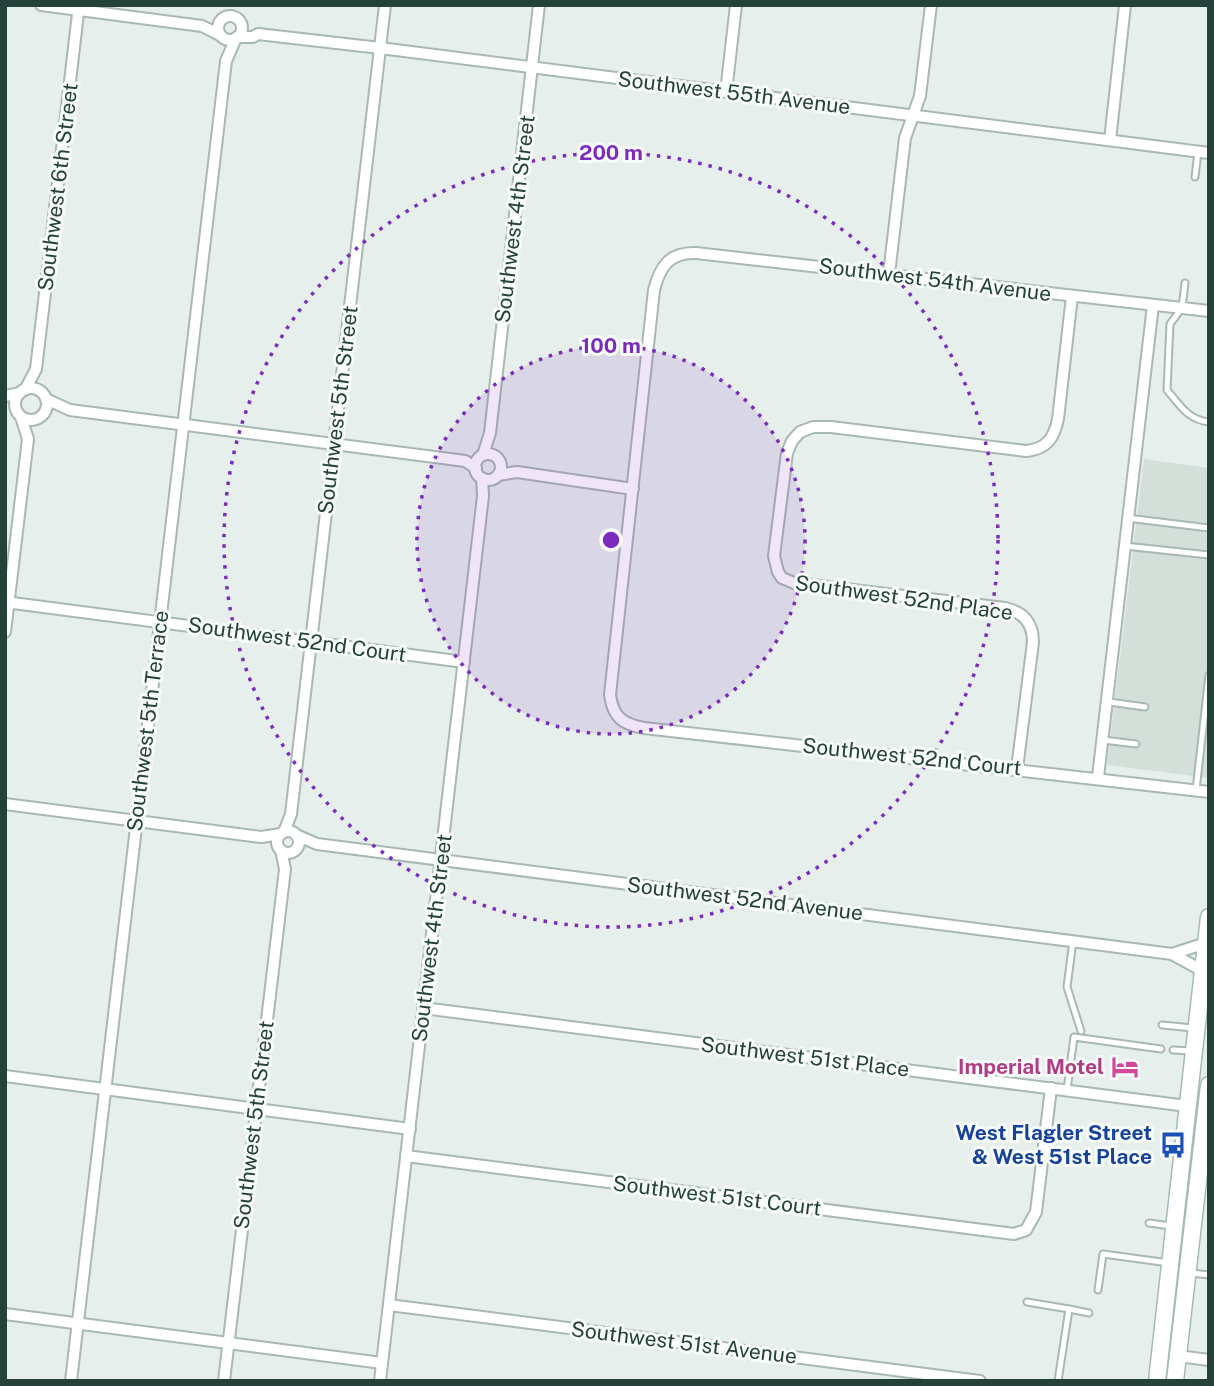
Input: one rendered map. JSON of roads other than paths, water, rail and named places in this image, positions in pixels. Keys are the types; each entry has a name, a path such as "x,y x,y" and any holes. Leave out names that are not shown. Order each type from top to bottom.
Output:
{"main road":[{"path":"1157,1381 1209,918"},
{"path":"1193,1058 1208,1109"},
{"path":"1175,1381 1209,1085"},
{"path":"1164,1312 1178,1356"}],"street":[{"path":"41,5 202,26 227,40 237,38"},
{"name":"Southwest 5th Terrace","path":"226,61 218,27 228,5"},
{"name":"Southwest 5th Terrace","path":"71,1381 226,61 241,31 235,5"},
{"name":"Southwest 5th Street","path":"289,834 385,5"},
{"name":"Southwest 4th Street","path":"380,1381 483,496 491,477 501,468 490,457 490,433 539,5"},
{"path":"726,92 736,5"},
{"path":"889,274 905,138 920,96 931,5"},
{"path":"1110,140 1125,5"},
{"name":"Southwest 6th Street","path":"22,392 36,369 79,8"},
{"path":"202,26 230,17 238,21"},
{"name":"Southwest 55th Avenue","path":"238,21 258,34"},
{"name":"Southwest 55th Avenue","path":"237,38 258,34 380,48 1203,153"},
{"name":"Southwest 54th Avenue","path":"633,489 654,290 664,264 671,257 688,252 1209,312"},
{"name":"Southwest 52nd Place","path":"1017,769 1033,642 1032,630 1026,619 1018,612 1005,608 807,586 782,578 776,565 774,547 787,453 796,436 806,429 822,426 1026,451 1048,443 1058,419 1072,296"},
{"path":"1098,778 1153,305"},
{"name":"Southwest 6th Street","path":"36,369 45,396"},
{"path":"5,397 32,388 70,410"},
{"path":"22,392 15,402 28,439"},
{"path":"5,632 28,439 47,407 45,396"},
{"path":"5,406 29,420 70,410 465,461 490,457 509,465 517,472"},
{"name":"Southwest 4th Street","path":"476,468 490,457"},
{"path":"465,461 491,477 517,472 633,489"},
{"name":"Southwest 52nd Court","path":"633,489 611,681 611,704 617,717 627,724 1209,792"},
{"name":"Southwest 52nd Court","path":"7,602 464,662"},
{"path":"5,804 261,837 289,834"},
{"name":"Southwest 5th Street","path":"224,1381 285,869 278,839 289,834"},
{"name":"Southwest 5th Street","path":"285,869 299,844 289,834"},
{"name":"Southwest 52nd Avenue","path":"289,834 317,844 1172,954 1203,971"},
{"path":"261,837 286,852 295,850"},
{"name":"Southwest 52nd Avenue","path":"295,850 317,844"},
{"name":"Southwest 52nd Avenue","path":"1172,954 1206,943"},
{"name":"Southwest 51st Place","path":"423,1008 1187,1106"},
{"path":"5,1076 410,1129"},
{"name":"Southwest 51st Court","path":"406,1156 1008,1234 1026,1230 1033,1220 1051,1088"},
{"name":"Southwest 51st Avenue","path":"389,1305 980,1381"},
{"path":"5,1314 382,1363"},
{"path":"1178,1356 1209,1360"}],"lane":[{"path":"1195,177 1203,153"},
{"path":"1185,284 1182,308 1170,324 1167,390 1189,416 1197,421 1209,422"},
{"path":"1127,518 1209,528"},
{"path":"1124,545 1209,555"},
{"path":"1196,790 1209,675"},
{"path":"1108,702 1145,707"},
{"path":"1103,740 1136,744"},
{"path":"1073,941 1067,987 1082,1031"},
{"path":"1162,1025 1196,1028"},
{"path":"1067,1090 1074,1037 1161,1049"},
{"path":"1174,1050 1193,1058"},
{"path":"1149,1223 1174,1226"},
{"path":"1098,1290 1102,1254 1169,1264"},
{"path":"1188,1272 1209,1275"},
{"path":"1027,1302 1089,1313"},
{"path":"1058,1381 1069,1309"}],"place":[{"name":"Imperial Motel","path":"1125,1067"},
{"name":"West Flagler Street & West 51st Place","path":"1173,1145"}]}
